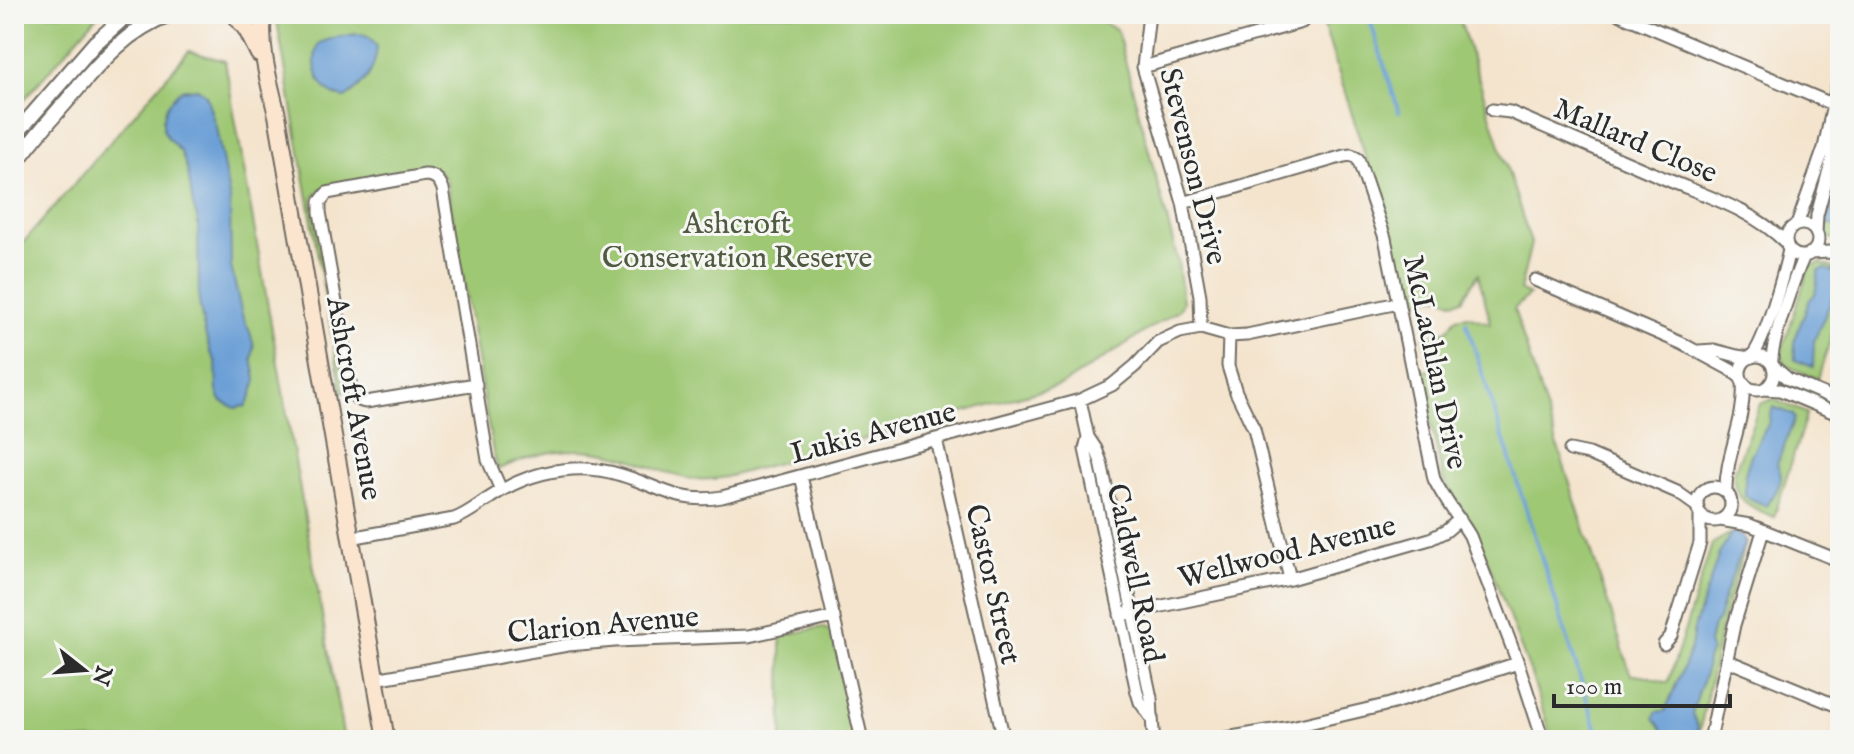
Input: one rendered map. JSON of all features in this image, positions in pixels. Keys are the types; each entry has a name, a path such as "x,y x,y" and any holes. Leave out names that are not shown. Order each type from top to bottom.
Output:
{"main road":[{"name":"Ashcroft Avenue","path":"263,14 261,28 266,66 386,740"},
{"name":"Ashcroft Avenue","path":"239,15 266,66"}],"street":[{"path":"14,136 95,43 128,14"},
{"path":"14,165 110,53 143,26 170,14"},
{"name":"Stevenson Drive","path":"1149,14 1143,67 1183,203 1200,296 1201,328"},
{"path":"1143,67 1302,22 1308,14"},
{"path":"1619,14 1834,105"},
{"path":"1700,543 1729,512 1725,477 1742,416 1741,366 1756,352 1763,336 1788,246 1787,234 1795,226 1824,148 1840,71"},
{"name":"Mallard Close","path":"1492,110 1510,112 1760,221 1795,226"},
{"path":"1742,416 1773,379 1773,347 1798,269 1816,248 1817,215 1840,129"},
{"name":"McLachlan Drive","path":"1183,203 1344,156 1355,156 1360,162 1385,238 1434,479 1443,499 1470,536 1518,663 1543,740"},
{"path":"476,384 366,402 354,396 320,212 320,202 327,193 425,175 440,181 443,189 476,384 488,460 501,490"},
{"name":"Mallard Close","path":"1760,221 1788,246"},
{"path":"1795,226 1810,226 1840,255"},
{"path":"1788,246 1796,255 1830,252 1840,255"},
{"path":"1535,280 1699,351 1731,370 1750,389 1780,390 1840,415"},
{"path":"1201,328 1229,336 1247,335 1398,303"},
{"name":"Lukis Avenue","path":"350,538 454,519 467,514 501,490 525,478 548,472 589,469 617,474 672,495 712,499 1080,400 1112,385 1158,342 1180,332 1201,328"},
{"path":"1229,336 1228,366 1236,392 1254,429 1290,579"},
{"path":"1699,351 1763,357 1788,379 1840,401"},
{"name":"Caldwell Road","path":"1080,400 1088,437 1101,462 1133,612 1151,698 1152,740"},
{"name":"Caldwell Road","path":"1088,437 1085,449 1120,615 1140,702 1150,716"},
{"name":"Castor Street","path":"936,439 1004,740"},
{"path":"1570,450 1583,451 1677,492 1708,520 1750,525 1840,561"},
{"path":"1664,644 1671,636 1700,543 1699,497 1728,462"},
{"path":"801,476 862,740"},
{"path":"1677,492 1718,487 1750,525"},
{"name":"Wellwood Avenue","path":"1120,615 1290,579 1430,539 1460,519"},
{"path":"1710,740 1734,625 1763,531"},
{"name":"Clarion Avenue","path":"375,679 568,645 749,636 834,617"},
{"path":"1726,660 1840,707"},
{"path":"1214,740 1291,727 1390,704 1518,663"}],"green space":[{"path":"14,14 99,14 14,111"},
{"name":"Ashcroft Conservation Reserve","path":"282,14 1087,14 1117,30 1178,261 1183,302 1180,309 1062,385 726,477 692,479 624,457 587,451 546,453 498,469 446,179 439,171 428,169 321,189 314,197 346,391 342,393 277,21"},
{"path":"1320,14 1458,14 1531,243 1520,290 1529,295 1514,309 1631,675 1643,675 1668,683 1712,544 1736,530 1740,531 1746,543 1722,623 1698,740 1552,740 1531,674 1477,533 1443,479 1420,372 1434,369 1424,338 1448,330 1456,318 1468,316 1491,324 1478,274 1462,300 1452,302 1439,296 1412,303"},
{"path":"189,51 225,61 344,740 14,740 14,253"},
{"path":"1840,155 1840,236 1833,239 1827,237 1822,214"},
{"path":"1820,263 1840,271 1840,309 1818,379 1787,366 1781,354 1809,267"},
{"path":"1772,399 1807,413 1774,517 1745,502 1734,483 1734,473 1760,404"},
{"path":"823,627 832,633 857,740 782,740 781,636"}],"water":[{"path":"357,34 371,39 377,47 376,56 368,77 345,98 329,91 318,78 316,52 319,43"},
{"path":"197,88 206,95 216,127 230,200 231,266 242,315 254,347 252,359 256,379 251,397 246,406 235,408 221,401 217,391 216,362 204,329 199,302 198,221 188,172 181,152 163,129 167,106 173,98 180,90"},
{"path":"1840,183 1840,227 1827,224 1827,220"},
{"path":"1819,270 1840,274 1840,281 1814,341 1813,367 1795,360 1794,342 1809,301 1815,294"},
{"path":"1773,407 1793,414 1795,418 1777,464 1780,484 1766,506 1745,496 1745,474 1751,455 1769,423"},
{"path":"1734,532 1745,542 1718,620 1713,626 1709,643 1711,650 1692,713 1698,728 1695,740 1667,740 1662,737 1662,729 1654,718 1656,712 1665,711 1691,648 1694,628 1719,554"}],"waterway":[{"path":"1368,14 1399,112"},
{"path":"1466,322 1600,740"}]}
